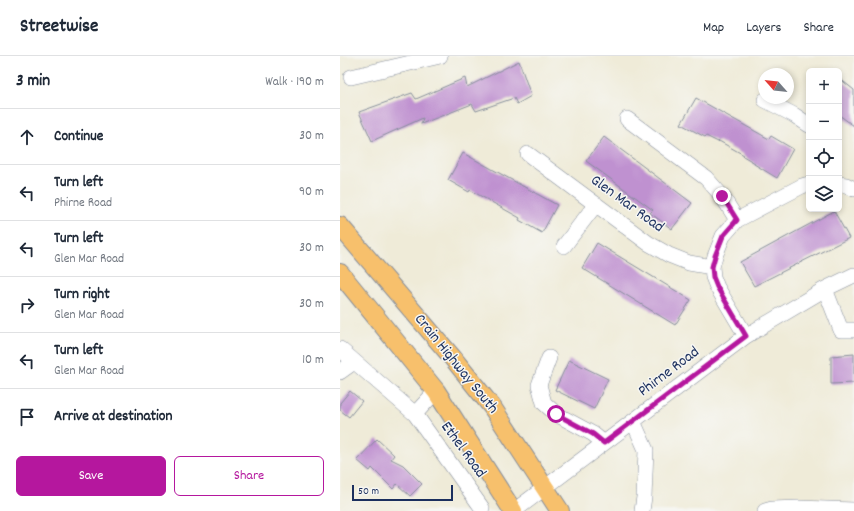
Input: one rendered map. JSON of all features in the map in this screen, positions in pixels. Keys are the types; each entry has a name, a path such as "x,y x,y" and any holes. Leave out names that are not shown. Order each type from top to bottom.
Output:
{"main road":[{"name":"Crain Highway South","path":"340,226 438,340 492,407 560,511"},
{"name":"Crain Highway South","path":"340,273 436,391 513,511"}],"street":[{"path":"351,77 440,56"},
{"path":"773,104 806,123"},
{"path":"627,119 706,178 722,196 737,220"},
{"name":"Glen Mar Road","path":"528,154 648,243 669,256 689,263 712,267"},
{"path":"842,184 854,189"},
{"path":"746,336 717,287 713,277 712,267 715,256 723,236 737,220 806,185"},
{"path":"564,246 596,204"},
{"name":"Phirne Road","path":"513,511 746,336 825,289 854,275"},
{"path":"825,289 841,330 854,330"},
{"name":"Ethel Road","path":"340,349 415,414 482,508"},
{"path":"549,358 540,385 544,403 556,414 593,434 604,443"},
{"path":"340,372 354,362"},
{"path":"415,414 436,391"},
{"path":"633,422 646,450 642,511"},
{"path":"765,511 772,509 799,508 854,510"}],"building":[{"path":"519,61 531,96 517,104 514,98 476,111 472,104 421,124 423,118 372,141 359,112 412,93 416,99 465,78 467,87"},
{"path":"842,80 854,90 854,126 842,117"},
{"path":"696,98 769,139 771,136 793,149 777,178 754,164 755,163 743,156 744,155 719,141 718,142 706,136 705,137 681,124"},
{"path":"604,137 692,203 672,229 650,213 653,210 586,161"},
{"path":"463,153 557,205 542,233 519,220 520,218 470,190 469,192 448,180"},
{"path":"832,212 835,212 849,238 754,286 740,262"},
{"path":"597,243 691,300 675,325 582,268"},
{"path":"854,354 854,383 831,384 831,356"},
{"path":"569,360 608,379 594,409 555,390"},
{"path":"350,391 362,401 349,417 340,410 340,403"},
{"path":"377,439 394,455 391,459 403,465 422,484 410,496 397,484 393,489 372,468 370,471 357,460"}],"route":[{"path":"556,414 593,434 604,443 746,336 717,287 713,277 712,267 723,236 737,220 722,196"}]}
